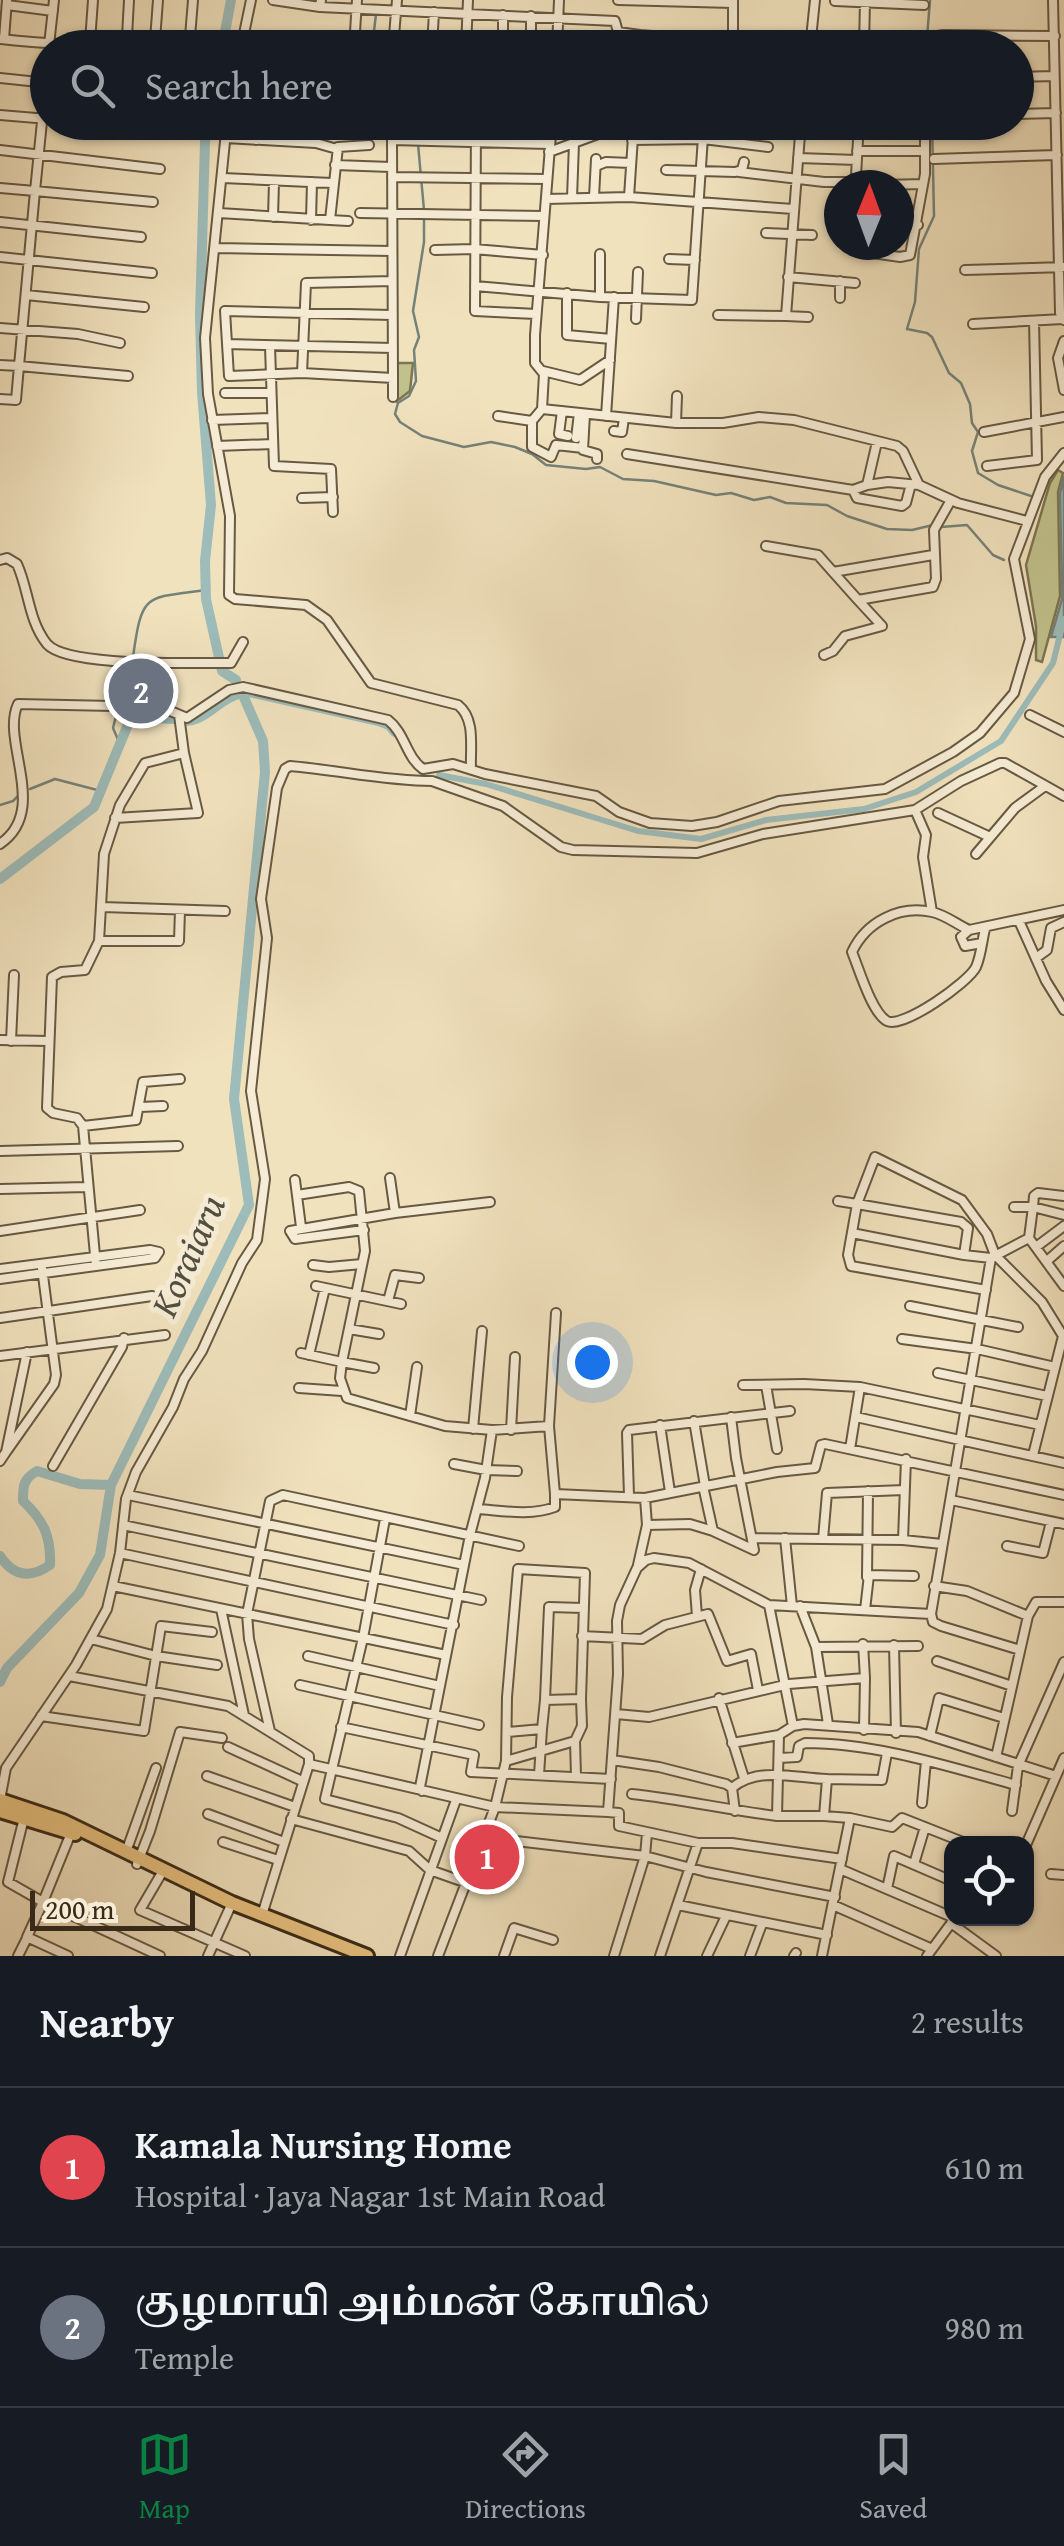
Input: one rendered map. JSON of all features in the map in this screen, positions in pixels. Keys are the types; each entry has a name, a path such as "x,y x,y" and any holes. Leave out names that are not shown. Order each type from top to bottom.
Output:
{"highway":[{"path":"0,1800 63,1821 232,1906 368,1956"},
{"path":"0,1811 134,1858 160,1876 351,1956"}],"street":[{"path":"50,30 54,0"},
{"path":"91,30 92,0"},
{"path":"127,30 129,0"},
{"path":"156,30 158,0"},
{"path":"191,30 193,0"},
{"path":"244,30 251,0"},
{"path":"273,0 357,5 377,10 615,21 617,30"},
{"path":"394,30 396,0"},
{"path":"467,30 468,0"},
{"path":"558,30 559,0"},
{"path":"618,0 733,2 733,30"},
{"path":"811,30 815,0"},
{"path":"864,0 864,30"},
{"path":"972,324 1064,319 1060,312 1062,219 1056,114 1060,95 1054,76 1054,36 1059,20 1053,0"},
{"path":"836,2 924,5"},
{"path":"30,43 2,39 7,3 52,12"},
{"path":"355,30 357,5"},
{"path":"433,30 434,12"},
{"path":"503,30 504,14"},
{"path":"532,16 532,30"},
{"path":"1034,36 1054,36"},
{"path":"1034,77 1054,76"},
{"path":"0,78 30,81"},
{"path":"1034,114 1056,114"},
{"path":"0,115 30,118"},
{"path":"0,399 16,400 40,140"},
{"path":"226,140 205,338 212,420 230,516 231,598 306,604 327,620 371,683 458,704 470,727 471,769"},
{"path":"256,140 316,143 337,149 369,146"},
{"path":"393,396 392,140 474,140 550,148 582,140"},
{"path":"474,140 475,311 536,314"},
{"path":"551,140 535,363 543,371 580,380 610,360"},
{"path":"629,197 632,140"},
{"path":"475,286 692,300 703,140"},
{"path":"711,140 768,147"},
{"path":"786,316 800,140"},
{"path":"666,170 742,167 796,179 852,182 856,176 858,140"},
{"path":"914,240 923,184 925,140"},
{"path":"572,198 574,143"},
{"path":"330,220 337,149"},
{"path":"0,150 160,170"},
{"path":"798,158 925,151"},
{"path":"934,159 1058,155"},
{"path":"594,197 596,162 631,163"},
{"path":"335,165 420,177 547,179"},
{"path":"223,178 332,183"},
{"path":"273,217 274,182"},
{"path":"311,220 312,182"},
{"path":"914,184 923,184"},
{"path":"0,188 153,202"},
{"path":"546,199 629,197 793,208"},
{"path":"360,213 544,216"},
{"path":"219,214 348,221"},
{"path":"0,222 141,237"},
{"path":"914,224 918,225"},
{"path":"766,233 812,235"},
{"path":"217,248 392,252"},
{"path":"435,250 543,255"},
{"path":"600,254 600,297"},
{"path":"0,257 152,273"},
{"path":"669,259 695,260"},
{"path":"965,270 1062,267"},
{"path":"636,319 638,272"},
{"path":"788,277 855,282"},
{"path":"302,372 304,288 310,281 392,281"},
{"path":"840,281 840,298"},
{"path":"567,293 567,336 611,340"},
{"path":"26,295 144,308"},
{"path":"606,416 614,297"},
{"path":"392,315 225,311 229,376 302,372 393,378"},
{"path":"718,315 808,316"},
{"path":"986,466 1037,460 1034,321"},
{"path":"0,328 78,334 120,343"},
{"path":"227,344 393,348"},
{"path":"270,346 276,468 330,469 333,512"},
{"path":"1063,347 1059,373 1064,389"},
{"path":"0,364 128,376"},
{"path":"543,371 542,409 532,421 532,447 549,457 556,445 583,448 597,454 597,459"},
{"path":"225,393 270,393"},
{"path":"676,423 677,396"},
{"path":"542,409 676,423 723,423 759,417 794,420 901,448 915,484 904,506 857,498 853,490"},
{"path":"562,412 559,434 572,437 582,414"},
{"path":"582,414 583,448"},
{"path":"498,416 532,421"},
{"path":"984,432 1064,417"},
{"path":"212,420 272,418"},
{"path":"614,431 622,432 624,418"},
{"path":"867,485 878,442"},
{"path":"218,446 273,444"},
{"path":"0,844 12,832 23,806 14,727 18,704 161,706 187,718 229,690 243,687 388,720 396,726 416,764 423,769 453,764 596,796 619,812 650,822 692,826 728,819 779,801 885,789 980,733 1014,693 1030,639 1014,565 1045,477 1064,453"},
{"path":"627,454 853,490 888,482 915,484 951,500 1028,522"},
{"path":"302,498 333,497"},
{"path":"858,600 933,587 934,530 951,500"},
{"path":"766,546 818,555 882,626 845,636 833,651 824,655"},
{"path":"834,572 933,555"},
{"path":"0,560 6,558 17,564 31,614 47,644 58,653 132,662 232,663 244,642"},
{"path":"115,818 198,813 179,715"},
{"path":"1030,715 1064,732"},
{"path":"95,1261 83,1126 77,1118 53,1114 47,1108 54,974 86,970 99,941 104,854 115,818 138,772 146,763 184,753"},
{"path":"0,1800 6,1768 69,1676 107,1609 128,1495 136,1472 210,1338 242,1263 257,1240 265,1180 251,1091 267,938 261,899 277,788 285,769 290,766 360,772 396,781 432,782 503,806 561,847 572,850 697,853 763,834 915,810 961,781 1000,763 1064,796"},
{"path":"432,769 432,782"},
{"path":"976,854 1015,808 1045,786"},
{"path":"915,810 926,835 923,856 932,912"},
{"path":"938,813 990,837"},
{"path":"102,907 224,911"},
{"path":"99,941 179,941 180,910"},
{"path":"984,929 976,969 898,1023 888,1022 877,1012 852,952 871,926 884,918 898,912 932,912 968,930 1064,910"},
{"path":"1019,921 1064,1010"},
{"path":"1036,958 1047,950 1051,928 1064,922"},
{"path":"968,930 961,937 964,946 982,943"},
{"path":"11,1040 14,975"},
{"path":"0,1001 12,1003"},
{"path":"0,1040 48,1041"},
{"path":"83,1126 136,1120 146,1080 180,1079"},
{"path":"140,1107 163,1106"},
{"path":"0,1150 178,1146"},
{"path":"986,1290 852,1266 848,1255 857,1204 875,1157 962,1200 978,1218 993,1256 1042,1302 1062,1332 1032,1454"},
{"path":"390,1178 395,1213"},
{"path":"295,1180 301,1227"},
{"path":"0,1189 86,1187"},
{"path":"297,1195 357,1188 364,1230 362,1264 342,1362 342,1391 347,1398 444,1426 492,1430 549,1426"},
{"path":"1064,1196 1034,1196 1029,1238 1061,1274 1064,1286"},
{"path":"838,1201 966,1225 978,1218"},
{"path":"364,1230 296,1239 291,1236 292,1229 301,1227 490,1202"},
{"path":"1014,1207 1064,1215"},
{"path":"0,1231 140,1210"},
{"path":"964,1254 966,1225"},
{"path":"1036,1247 1064,1226"},
{"path":"852,1234 993,1256 1029,1238"},
{"path":"1046,1261 1064,1246"},
{"path":"0,1270 159,1252 155,1258 95,1261"},
{"path":"993,1256 931,1614 933,1622 941,1626 1020,1650"},
{"path":"313,1265 329,1268 362,1264"},
{"path":"0,1279 42,1268"},
{"path":"3,1457 54,1384 56,1375 42,1268"},
{"path":"388,1300 395,1275 418,1278"},
{"path":"374,1368 305,1354 320,1287 401,1304"},
{"path":"0,1318 152,1296"},
{"path":"910,1306 1018,1327"},
{"path":"479,1509 521,1513 555,1507 549,1426 556,1313"},
{"path":"349,1329 379,1334"},
{"path":"472,1429 482,1330"},
{"path":"0,1356 165,1335"},
{"path":"53,1466 124,1338"},
{"path":"902,1339 976,1348 1055,1367"},
{"path":"3,1457 26,1352"},
{"path":"511,1430 514,1357"},
{"path":"410,1416 417,1367"},
{"path":"938,1373 1046,1396"},
{"path":"766,1385 776,1449"},
{"path":"742,1386 860,1387 1040,1425"},
{"path":"850,1448 860,1387"},
{"path":"299,1388 342,1391"},
{"path":"629,1496 627,1432 790,1411"},
{"path":"647,1525 690,1524 754,1548 739,1479 732,1417"},
{"path":"856,1417 1064,1463"},
{"path":"694,1421 713,1531"},
{"path":"660,1426 670,1492"},
{"path":"422,1791 492,1430"},
{"path":"555,1494 645,1498 815,1468 821,1445 825,1444 1064,1494"},
{"path":"902,1540 906,1459"},
{"path":"454,1464 517,1471"},
{"path":"823,1539 827,1493 904,1490"},
{"path":"866,1610 868,1491"},
{"path":"128,1495 464,1565"},
{"path":"270,1731 247,1614 270,1501 284,1495 519,1546"},
{"path":"608,1812 620,1605 638,1568 647,1525 645,1498"},
{"path":"952,1500 1064,1524"},
{"path":"385,1519 364,1638 326,1799 398,1818 442,1838"},
{"path":"1007,1546 1043,1553 1051,1522"},
{"path":"123,1526 481,1600"},
{"path":"752,1538 942,1544"},
{"path":"785,1538 796,1606 816,1647 828,1724"},
{"path":"120,1553 454,1625"},
{"path":"638,1568 654,1558 676,1560 769,1604 931,1614"},
{"path":"438,1956 496,1807 506,1761 506,1697 518,1570 585,1573 582,1726 575,1740 576,1776"},
{"path":"697,1616 695,1590 701,1570"},
{"path":"867,1577 914,1576"},
{"path":"113,1586 446,1655"},
{"path":"934,1586 967,1591 1028,1616"},
{"path":"996,1757 1028,1616 1033,1605 1041,1600 1064,1602"},
{"path":"769,1604 793,1726"},
{"path":"539,1775 549,1607 583,1608"},
{"path":"222,1609 247,1717"},
{"path":"582,1636 648,1637 665,1625 708,1614 726,1661 751,1654 758,1690"},
{"path":"41,1716 144,1731 161,1626 212,1632"},
{"path":"91,1640 156,1656 217,1665"},
{"path":"863,1644 864,1730"},
{"path":"894,1645 896,1733"},
{"path":"816,1647 918,1646"},
{"path":"308,1656 440,1686"},
{"path":"937,1661 1012,1686"},
{"path":"1012,1811 1018,1766 1064,1662"},
{"path":"69,1676 228,1706 309,1756 262,1915"},
{"path":"616,1714 649,1717 784,1684 865,1678"},
{"path":"300,1685 479,1725"},
{"path":"718,1698 744,1778"},
{"path":"930,1736 939,1698 1004,1718"},
{"path":"545,1700 581,1699"},
{"path":"732,1743 779,1734 793,1726 828,1724 930,1736 1056,1776"},
{"path":"341,1727 474,1755 471,1772 611,1779"},
{"path":"507,1732 542,1729"},
{"path":"134,1858 180,1732 222,1738"},
{"path":"776,1816 779,1734"},
{"path":"506,1761 575,1740"},
{"path":"779,1758 796,1757 799,1746 805,1743 846,1744 1016,1785"},
{"path":"228,1747 302,1781"},
{"path":"732,1788 744,1778 778,1774 795,1778 882,1780 888,1753"},
{"path":"1030,1836 1064,1758"},
{"path":"612,1760 674,1770 732,1788"},
{"path":"922,1803 926,1761"},
{"path":"309,1764 496,1807 619,1812 619,1826 647,1833 698,1843 732,1842 841,1864 944,1915"},
{"path":"134,1858 156,1768"},
{"path":"207,1776 295,1807"},
{"path":"824,1816 827,1779"},
{"path":"732,1788 735,1811"},
{"path":"632,1794 659,1795 735,1811 850,1818 892,1827 902,1818 948,1836"},
{"path":"400,1956 456,1800"},
{"path":"208,1814 284,1842"},
{"path":"24,1818 8,1882 160,1956"},
{"path":"291,1818 409,1851 430,1870 464,1882"},
{"path":"822,1956 850,1818"},
{"path":"914,1864 926,1827"},
{"path":"18,1956 71,1833"},
{"path":"614,1956 644,1856 647,1833"},
{"path":"479,1844 510,1850 516,1841 644,1856 834,1901 930,1952 947,1926"},
{"path":"222,1842 278,1860"},
{"path":"660,1956 698,1843"},
{"path":"887,1889 892,1858 944,1877"},
{"path":"1050,1874 1064,1874"},
{"path":"160,1876 140,1910 245,1956"},
{"path":"678,1905 828,1935"},
{"path":"208,1956 232,1906"},
{"path":"707,1956 726,1916"},
{"path":"750,1956 762,1924"},
{"path":"960,1926 996,1956"},
{"path":"504,1956 514,1928 553,1940"},
{"path":"27,1938 68,1956"}],"green space":[{"path":"397,363 413,363 410,391 397,401"},
{"path":"1058,470 1063,473 1058,492 1060,596 1042,662 1036,660 1036,626 1026,565 1050,483"}],"water":[{"path":"1064,476 1064,637 1051,637 1062,599 1060,494"}],"waterway":[{"path":"225,30 231,0"},
{"path":"928,30 930,0"},
{"path":"374,30 376,14"},
{"path":"205,140 200,315 211,505 205,561 206,599 222,671 236,680"},
{"path":"932,140 934,216 919,249 915,302 907,329 932,337 949,373 961,383 978,432 972,451 978,473 998,485 1031,496"},
{"path":"418,144 424,210"},
{"path":"424,218 413,311 419,337 414,350 416,381 409,396 398,403 395,414 400,422 422,436 464,447 491,442 532,454 546,465 600,467 623,479 654,481 716,495 731,493 754,500 770,497 786,503 827,505 887,529 912,530 933,525"},
{"path":"941,527 967,525 993,555 1004,560"},
{"path":"133,657 139,621 150,602 206,590"},
{"path":"439,775 486,784 638,831 701,839 766,820 864,809 916,792 1001,741 1053,663 1064,619"},
{"path":"120,702 132,665"},
{"path":"182,721 199,718 230,698 249,692 379,721 395,732"},
{"name":"Koraiaru","path":"0,1682 7,1668 79,1593 100,1555 111,1485 249,1205 234,1099 265,772 263,741 242,693"},
{"path":"117,712 113,728 119,742"},
{"path":"0,879 94,807 129,722 174,719"},
{"path":"30,789 55,779 101,791"},
{"path":"0,805 20,794"},
{"path":"0,1556 10,1568 22,1573 50,1565 45,1530 23,1501 25,1483 37,1471 80,1484 111,1485"}],"place":[{"name":"குழமாயி அம்மன் கோயில்","path":"141,691"},
{"name":"Kamala Nursing Home","path":"487,1857"}]}
